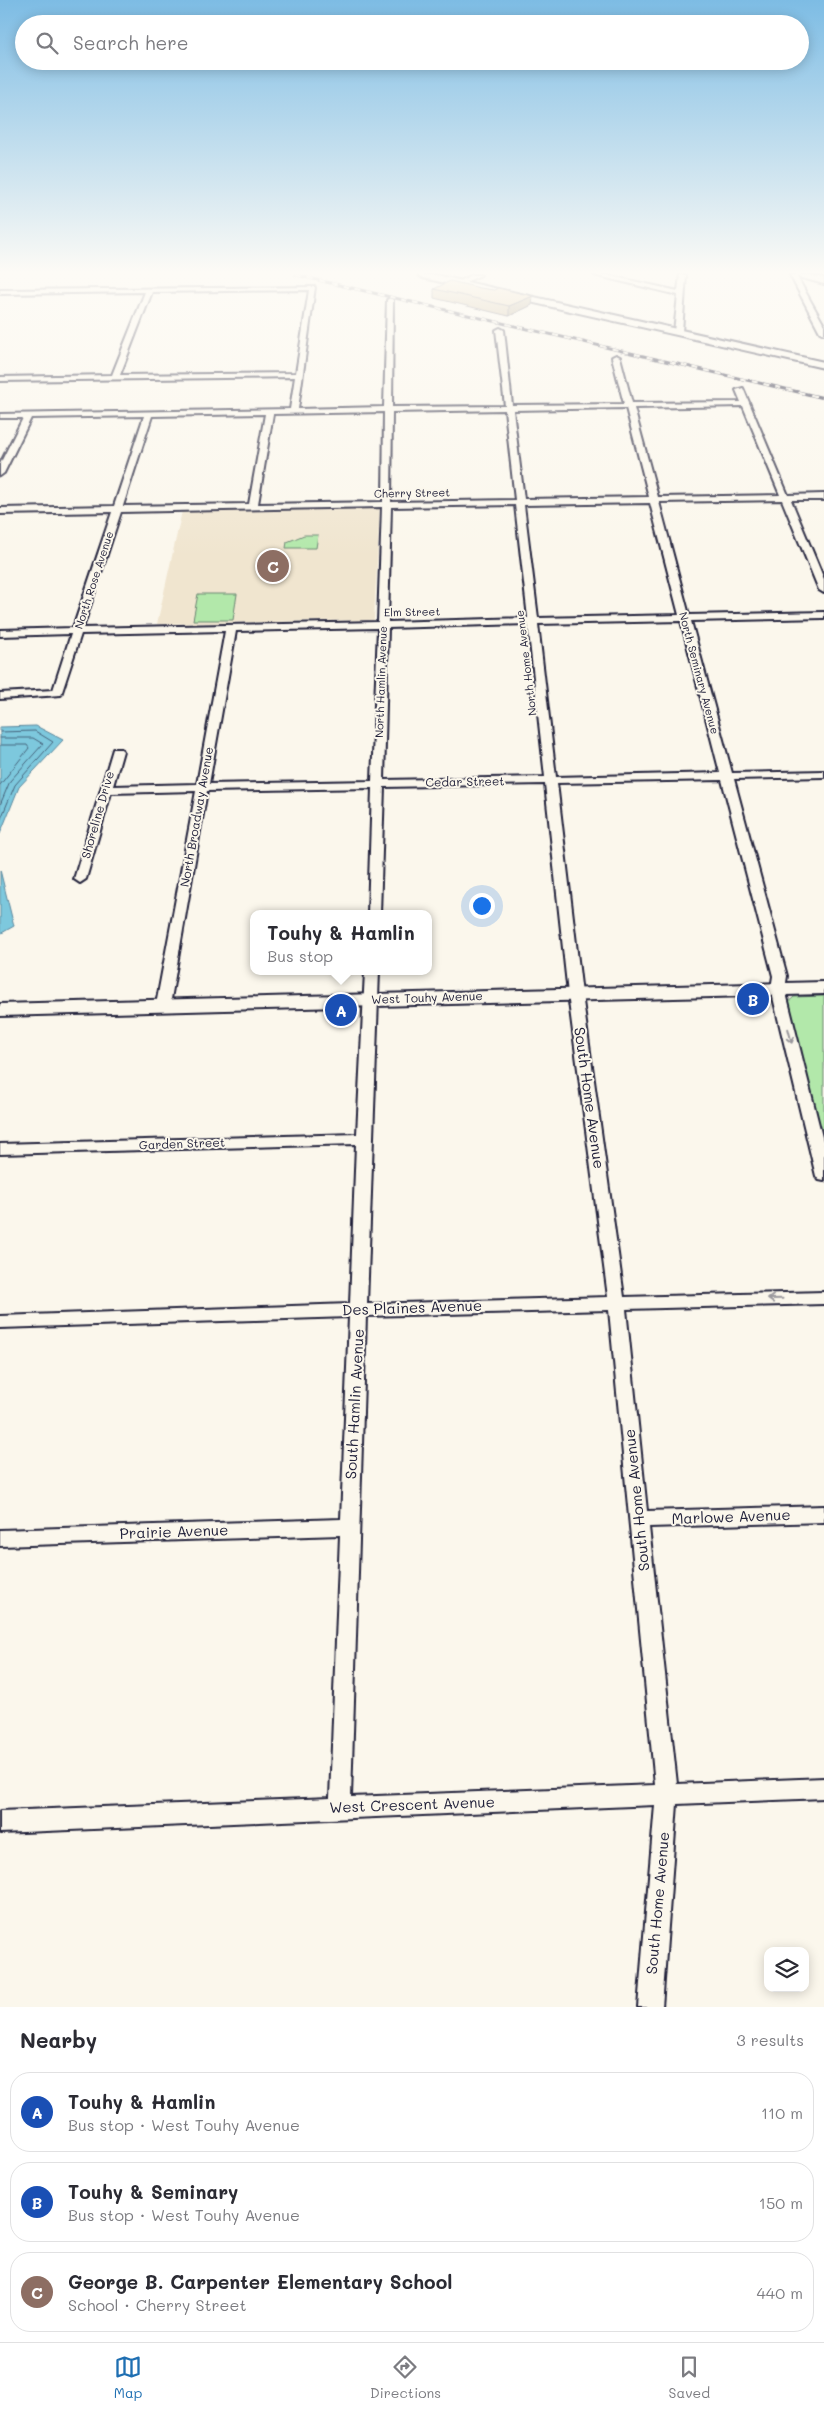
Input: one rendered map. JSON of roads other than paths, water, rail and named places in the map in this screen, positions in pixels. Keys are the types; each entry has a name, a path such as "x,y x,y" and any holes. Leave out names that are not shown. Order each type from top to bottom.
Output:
{"main road":[{"name":"West Touhy Avenue","path":"0,1010 824,988"}],"street":[{"path":"115,378 119,369"},
{"path":"294,411 299,369"},
{"name":"North Hamlin Avenue","path":"374,910 390,369"},
{"name":"North Home Avenue","path":"504,369 575,994"},
{"name":"North Seminary Avenue","path":"619,369 652,500 780,976 778,989 824,1176"},
{"path":"0,379 298,375"},
{"path":"740,390 824,590"},
{"path":"0,416 746,404"},
{"path":"253,507 270,411"},
{"name":"North Rose Avenue","path":"0,696 57,693 149,413"},
{"path":"0,474 28,415"},
{"name":"Cherry Street","path":"0,511 824,497"},
{"name":"Elm Street","path":"0,633 824,615"},
{"name":"North Broadway Avenue","path":"162,1005 231,628"},
{"name":"Shoreline Drive","path":"80,879 116,751"},
{"name":"Cedar Street","path":"106,790 824,774"},
{"path":"371,1000 372,975"},
{"name":"South Home Avenue","path":"575,994 617,1303 667,1795 650,2007"},
{"name":"South Hamlin Avenue","path":"340,1808 348,1527 359,1310 364,1139 371,1000"},
{"name":"Garden Street","path":"0,1149 364,1139"},
{"name":"Des Plaines Avenue","path":"0,1322 359,1310 824,1298"},
{"name":"Marlowe Avenue","path":"639,1519 824,1514"},
{"name":"Prairie Avenue","path":"0,1538 348,1527"},
{"name":"West Crescent Avenue","path":"0,1822 824,1788"}],"water":[{"path":"36,726 63,740 19,787 0,834 0,727"},
{"path":"0,870 14,926 0,934"}],"railway":[{"path":"698,369 824,398"}],"place":[{"name":"George B. Carpenter Elementary School","path":"273,566"},
{"name":"Touhy & Seminary","path":"753,999"},
{"name":"Touhy & Hamlin","path":"341,1010"}]}
